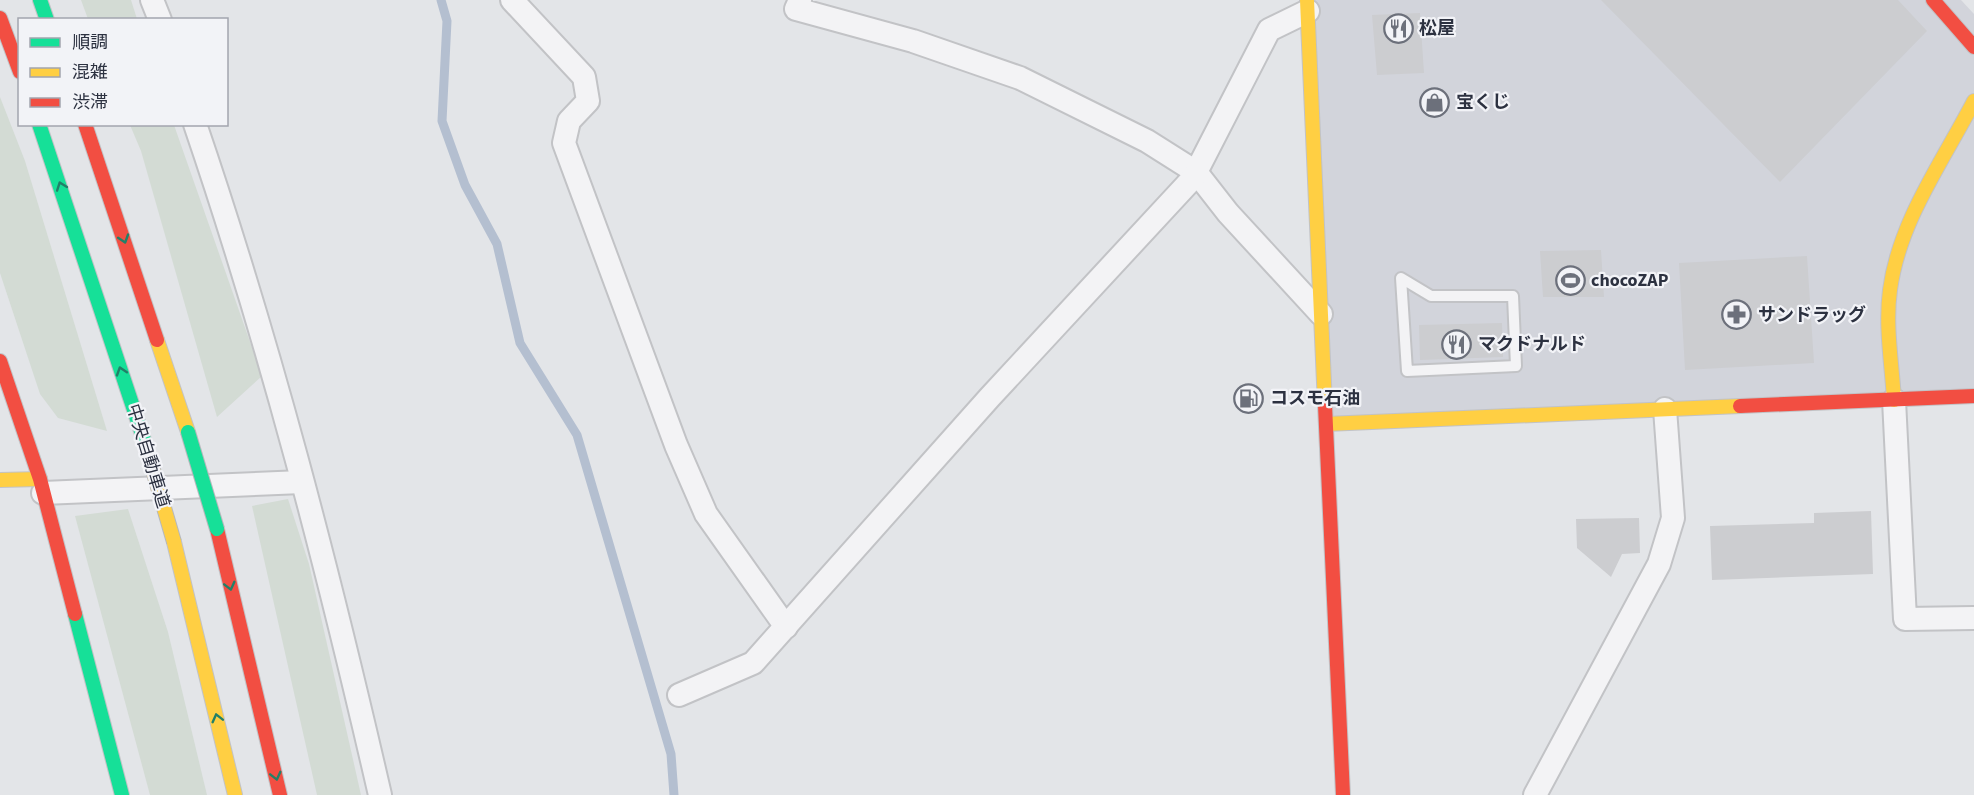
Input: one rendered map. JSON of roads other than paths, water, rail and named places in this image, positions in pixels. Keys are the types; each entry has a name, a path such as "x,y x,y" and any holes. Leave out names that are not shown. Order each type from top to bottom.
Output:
{"main road":[{"path":"40,0 46,18"},
{"path":"1933,0 1974,47"},
{"path":"1307,5 1342,795"},
{"path":"0,18 18,67"},
{"path":"1894,400 1889,318 1890,289 1896,258 1905,232 1974,101"},
{"name":"中央自動車道","path":"40,126 146,446 174,542 236,795"},
{"path":"86,126 188,432 217,529 280,795"},
{"path":"0,361 42,486 122,795"},
{"path":"1326,424 1974,396"},
{"path":"0,480 42,486"}],"street":[{"path":"152,0 159,18"},
{"path":"512,0 584,77 588,101 569,121 564,143 580,188 676,445 706,514 786,627"},
{"path":"800,0 796,9 913,41 1020,78 1147,141 1196,172 1228,213 1321,314"},
{"path":"679,694 753,663 786,627 990,397 1103,279 1196,172 1269,30 1307,5"},
{"path":"196,126 226,216 337,607 380,795"},
{"path":"1894,400 1905,619 1974,618"},
{"path":"1535,795 1659,564 1669,535 1673,518 1665,409"},
{"path":"42,486 302,482"}],"lane":[{"path":"1401,278 1431,296 1513,296 1516,366 1407,371 1401,278"}],"waterway":[{"path":"441,0 447,21 442,121 465,185 497,244 520,343 577,435 671,754 674,795"}],"place":[{"name":"松屋","path":"1398,28"},
{"name":"宝くじ","path":"1435,102"},
{"name":"chocoZAP","path":"1570,280"},
{"name":"サンドラッグ","path":"1737,315"},
{"name":"マクドナルド","path":"1457,344"},
{"name":"コスモ石油","path":"1249,398"}]}
